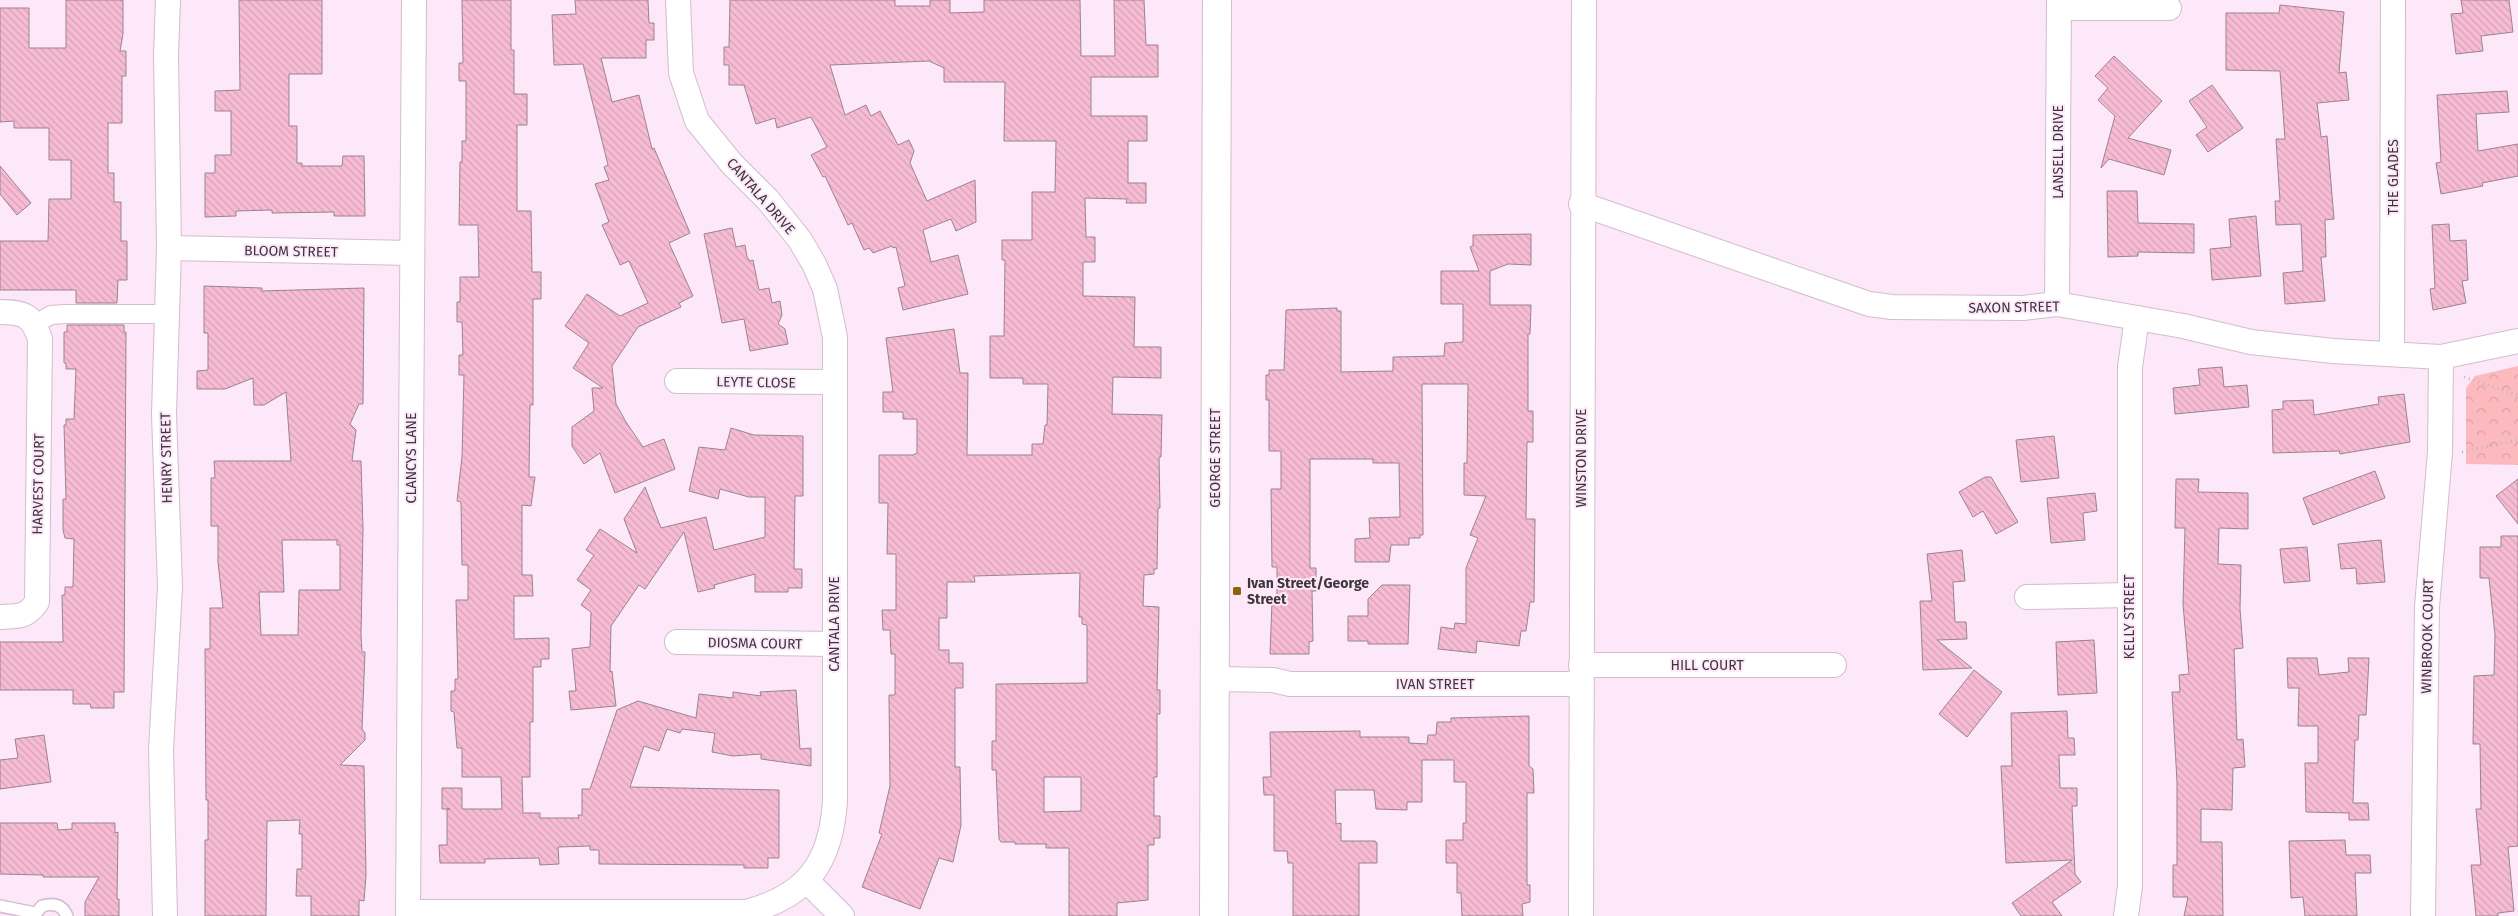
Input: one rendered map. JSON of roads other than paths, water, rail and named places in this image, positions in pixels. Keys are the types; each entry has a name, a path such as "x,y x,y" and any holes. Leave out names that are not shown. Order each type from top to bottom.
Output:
{"main road":[{"name":"GEORGE STREET","path":"1214,916 1217,0"}],"street":[{"name":"HENRY STREET","path":"165,916 161,750 170,587 164,414 169,248 166,55 168,0"},
{"name":"CLANCYS LANE","path":"408,914 414,0"},
{"name":"CANTALA DRIVE","path":"408,914 687,914 746,912 762,908 792,894 807,881 828,845 833,823 835,337 824,289 814,264 800,240 768,200 732,164 698,120 681,73 678,0"},
{"name":"WINSTON DRIVE","path":"1581,916 1581,204 1584,0"},
{"name":"THE GLADES","path":"2392,353 2393,0"},
{"path":"2059,4 2169,8"},
{"name":"LANSELL DRIVE","path":"2057,304 2059,4"},
{"name":"SAXON STREET","path":"1581,204 1869,304 1892,307 2023,308 2057,304 2291,348 2441,357 2518,341"},
{"name":"BLOOM STREET","path":"169,248 412,253"},
{"path":"0,312 14,312 26,316 35,324 51,315 168,314"},
{"name":"KELLY STREET","path":"2126,916 2130,886 2130,367 2137,318"},
{"name":"HARVEST COURT","path":"0,616 20,616 30,612 37,602 40,339 35,324"},
{"name":"WINBROOK COURT","path":"2423,916 2427,607 2440,452 2441,357"},
{"name":"LEYTE CLOSE","path":"677,381 835,382"},
{"path":"2027,597 2129,595"},
{"name":"DIOSMA COURT","path":"677,642 833,644"},
{"name":"HILL COURT","path":"1581,675 1834,665"},
{"name":"IVAN STREET","path":"1215,685 1273,680 1290,684 1581,675"},
{"path":"807,881 842,916"}],"lane":[{"path":"0,906 35,914 42,906 51,904 60,906 67,916"}],"place":[{"name":"Ivan Street/George Street","path":"1237,591"}]}
